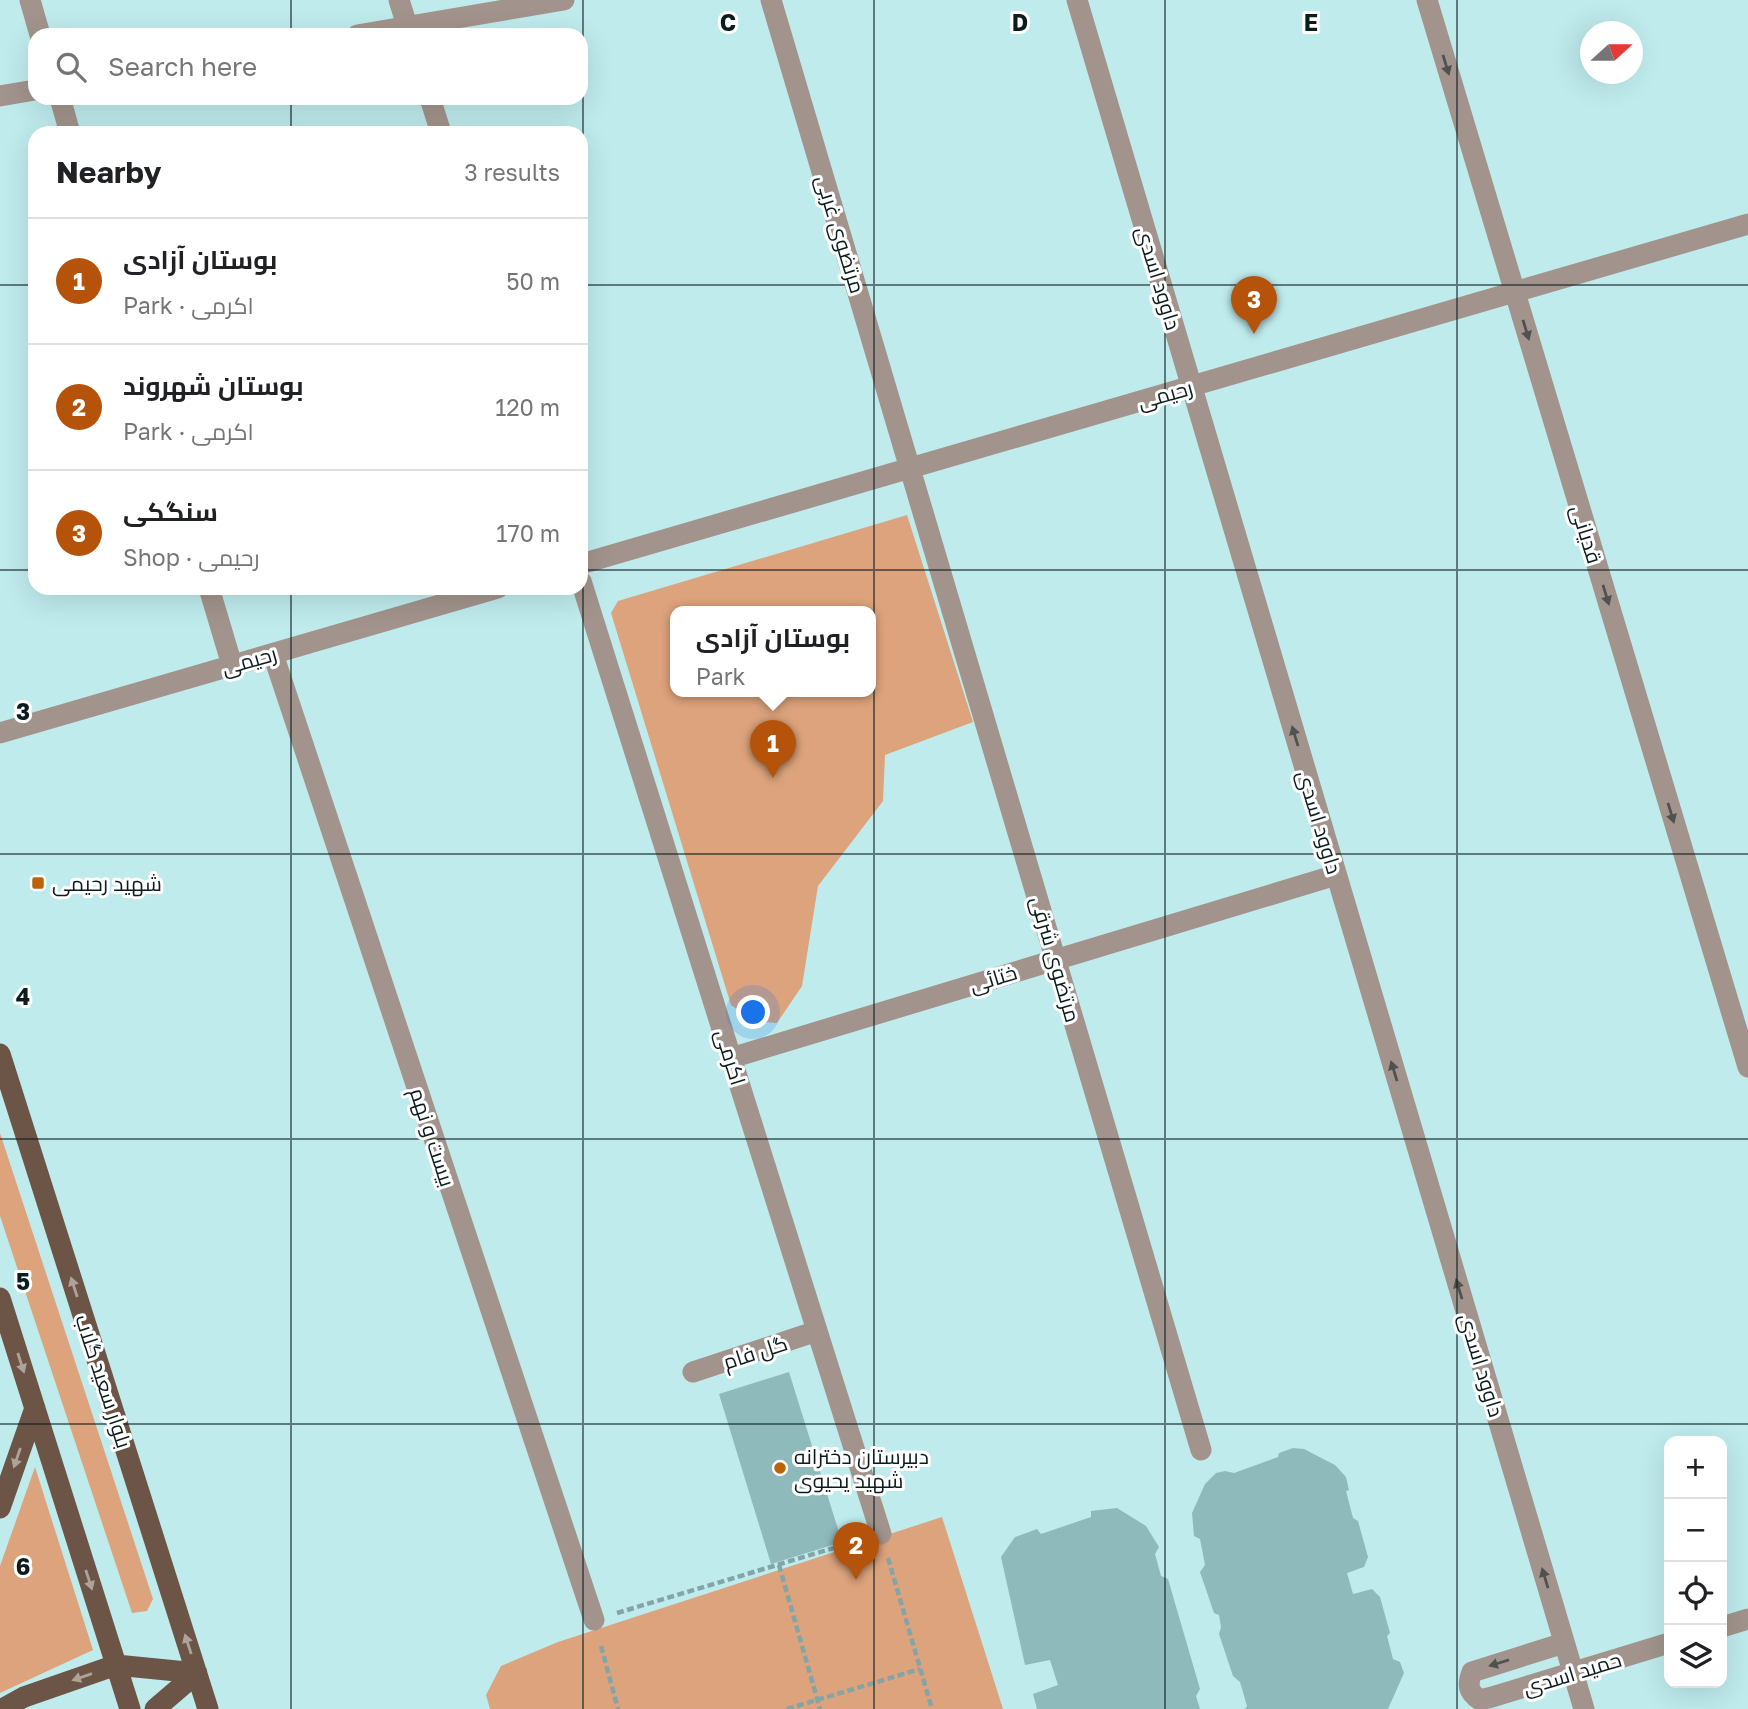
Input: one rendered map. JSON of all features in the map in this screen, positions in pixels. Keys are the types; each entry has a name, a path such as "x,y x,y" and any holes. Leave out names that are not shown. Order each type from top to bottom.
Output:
{"main road":[{"name":"بلوار سعید گلاب","path":"0,1054 208,1709"},
{"path":"0,1298 4,1323 35,1408 130,1709"},
{"path":"0,1508 35,1408"},
{"path":"2,1709 24,1697 116,1665 197,1673"},
{"path":"155,1709 197,1673"}],"street":[{"path":"30,0 38,28"},
{"path":"399,0 408,28"},
{"path":"424,28 564,0"},
{"name":"مرتضوی غربی","path":"771,0 911,468"},
{"name":"داوود اسدی","path":"1076,0 1573,1673"},
{"name":"قدیانی","path":"1427,0 1748,1067"},
{"path":"0,96 28,91"},
{"path":"62,105 68,126"},
{"path":"432,105 439,126"},
{"name":"رحیمی","path":"588,562 1748,224"},
{"name":"مرتضوی شرقی","path":"911,468 1202,1450"},
{"path":"211,595 232,665"},
{"name":"رحیمی","path":"0,733 474,595"},
{"name":"اکرمی","path":"585,595 881,1534"},
{"name":"بیست و نهم","path":"273,654 594,1620"},
{"name":"ختائی","path":"731,1058 1336,874"},
{"name":"گل فام","path":"693,1372 817,1331"},
{"path":"1727,1626 1748,1619"},
{"name":"حمید اسدی","path":"1564,1643 1472,1672 1468,1683 1472,1695 1479,1700 1664,1645"},
{"path":"1573,1673 1584,1709"}],"path":[{"path":"618,1709 594,1620 881,1534 932,1709"},
{"path":"779,1565 820,1709"},
{"path":"786,1709 920,1669"}],"shaded area":[{"path":"907,515 973,722 885,755 883,801 818,886 802,986 777,1023 753,1021 731,1005 611,613 618,601"},
{"path":"0,1133 153,1599 147,1611 132,1613 0,1216"},
{"path":"35,1467 93,1650 0,1693 0,1566"},
{"path":"942,1517 1003,1709 490,1709 486,1695 501,1666 558,1642"}],"building":[{"name":"دبیرستان دخترانه شهید یحیوی","path":"789,1372 842,1542 771,1564 719,1394"},
{"path":"1293,1448 1304,1449 1335,1465 1346,1477 1349,1490 1346,1491 1353,1518 1358,1521 1368,1557 1364,1567 1347,1573 1353,1594 1372,1589 1380,1597 1390,1633 1387,1636 1393,1659 1400,1662 1404,1673 1388,1709 1245,1709 1247,1706 1240,1682 1233,1676 1219,1634 1219,1615 1214,1613 1200,1572 1205,1565 1200,1539 1194,1536 1192,1513 1205,1484 1216,1473 1234,1473 1278,1457 1279,1453"},
{"path":"1117,1508 1146,1526 1159,1547 1155,1554 1161,1576 1168,1579 1200,1689 1196,1696 1200,1709 1037,1709 1033,1694 1058,1685 1050,1660 1025,1665 1001,1557 1015,1537 1037,1529 1041,1534 1091,1517 1091,1511"}],"place":[{"name":"سنگکی","path":"1254,334"},
{"name":"بوستان آزادی","path":"773,778"},
{"name":"شهید رحیمی","path":"38,883"},
{"name":"دبیرستان دخترانه شهید یحیوی","path":"780,1468"},
{"name":"بوستان شهروند","path":"856,1580"}]}
